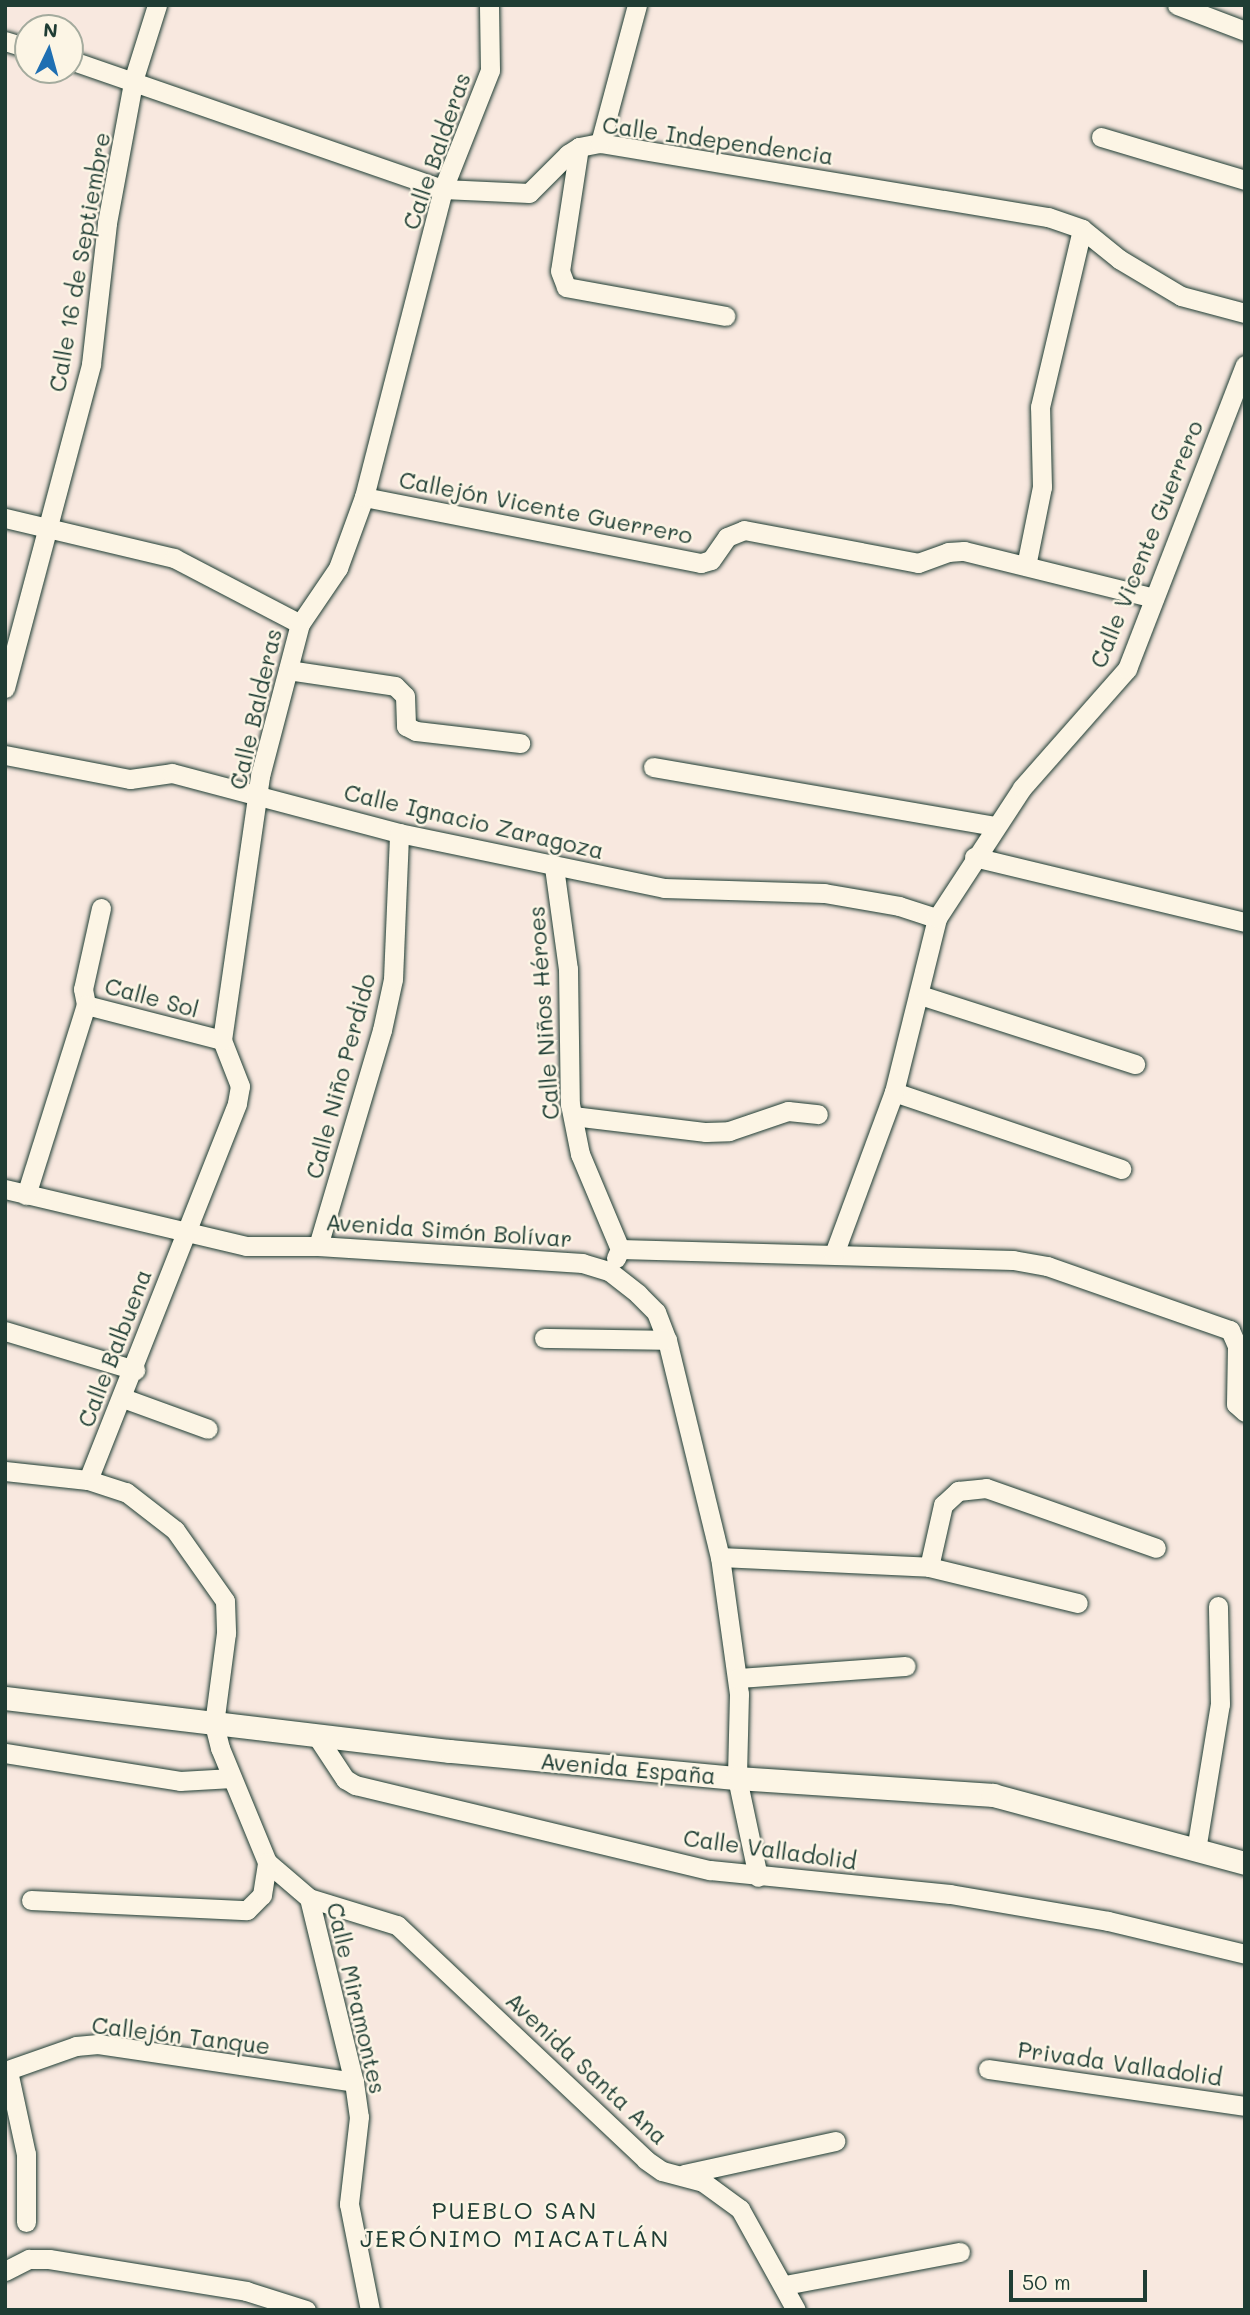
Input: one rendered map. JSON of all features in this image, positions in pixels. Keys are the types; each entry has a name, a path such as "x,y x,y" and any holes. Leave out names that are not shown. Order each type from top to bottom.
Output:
{"street":[{"name":"Calle 16 de Septiembre","path":"5,688 91,365 98,276 134,78 157,5"},
{"name":"Calle Balderas","path":"184,1233 237,1103 240,1086 222,1040 260,776 300,624 338,568 364,497 443,189 490,70 489,5"},
{"path":"600,143 637,5"},
{"path":"1177,5 1245,30"},
{"name":"Calle Independencia","path":"84,64 134,78 443,189 529,193 579,147 600,143 1020,211 1082,229 1119,259 1181,296 1245,313"},
{"path":"1101,137 1245,180"},
{"path":"579,147 560,271 566,287 725,316"},
{"path":"1026,566 1042,487 1040,407 1082,229"},
{"name":"Calle Vicente Guerrero","path":"834,1254 894,1092 937,918 995,826 1070,732 1115,688 1127,669 1245,365"},
{"name":"Callejón Vicente Guerrero","path":"364,497 701,563 711,560 727,537 744,530 918,564 948,552 964,551 1154,598"},
{"path":"5,518 46,530 174,558 300,624"},
{"path":"288,670 395,686 405,696 406,726 416,731 520,743"},
{"name":"Calle Ignacio Zaragoza","path":"5,755 130,779 172,773 398,834 554,867 692,891 824,893 937,918"},
{"path":"653,767 995,826"},
{"name":"Calle Niño Perdido","path":"318,1246 393,979 398,834"},
{"path":"975,857 1245,922"},
{"name":"Calle Niños Héroes","path":"554,867 566,944 573,1116 580,1154 620,1249"},
{"name":"Calle Sol","path":"101,908 83,989 86,1005 222,1040"},
{"path":"920,995 1135,1064"},
{"path":"26,1195 86,1005"},
{"path":"894,1092 1121,1169"},
{"path":"573,1116 706,1132 729,1131 788,1111 818,1114"},
{"name":"Avenida Simón Bolívar","path":"5,1189 246,1246 318,1246 556,1260 609,1271 656,1312 667,1340 720,1557 738,1678 737,1778 758,1877"},
{"name":"Calle Balbuena","path":"88,1479 135,1370 184,1233"},
{"path":"609,1271 620,1249 1027,1261 1230,1330 1237,1346 1236,1404 1245,1412"},
{"path":"5,1331 135,1370"},
{"path":"544,1338 667,1340"},
{"path":"123,1398 208,1429"},
{"path":"5,1471 88,1479 126,1492 175,1530 214,1580 225,1601 226,1633 214,1724"},
{"path":"929,1567 943,1505 958,1491 986,1488 1156,1548"},
{"path":"720,1557 929,1567 1078,1603"},
{"path":"1196,1850 1220,1704 1218,1606"},
{"path":"738,1678 906,1666"},
{"name":"Avenida España","path":"5,1698 214,1724 737,1778 993,1795 1245,1863"},
{"name":"Calle Miramontes","path":"214,1724 232,1778 267,1862 309,1898 354,2082 359,2117 349,2204 370,2310"},
{"name":"Calle Valladolid","path":"316,1735 345,1779 355,1785 710,1870 758,1877 950,1894 1108,1921 1245,1954"},
{"path":"5,1753 180,1780 232,1778"},
{"path":"31,1900 247,1910 262,1895 267,1862"},
{"name":"Avenida Santa Ana","path":"309,1898 397,1925 620,2137 662,2171 703,2182 740,2208 785,2285 796,2310"},
{"name":"Callejón Tanque","path":"7,2071 76,2046 98,2044 354,2082"},
{"name":"Privada Valladolid","path":"988,2068 1245,2106"},
{"path":"7,2071 26,2154 26,2222"},
{"path":"680,2175 835,2141"},
{"path":"785,2285 960,2252"},
{"path":"5,2270 29,2259 48,2259 246,2291 306,2310"}],"district":[{"name":"PUEBLO SAN JERÓNIMO MIACATLÁN","path":"515,2224"}]}
